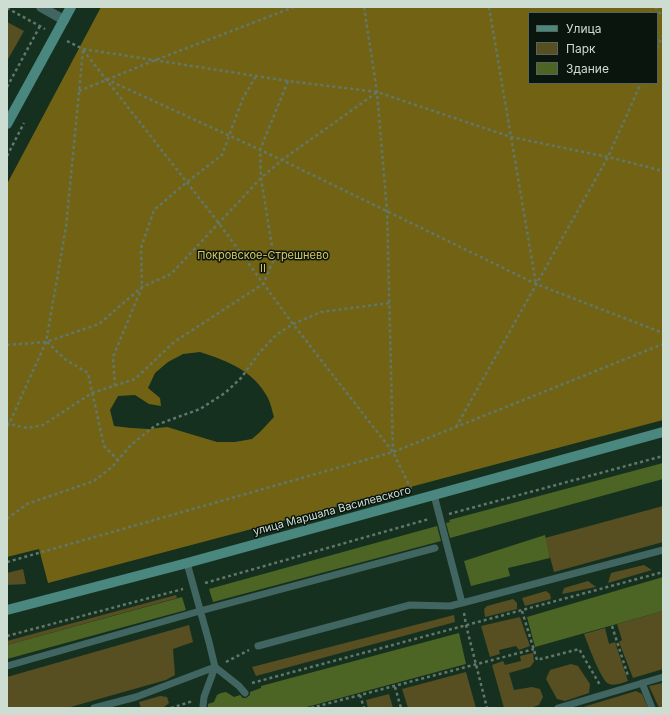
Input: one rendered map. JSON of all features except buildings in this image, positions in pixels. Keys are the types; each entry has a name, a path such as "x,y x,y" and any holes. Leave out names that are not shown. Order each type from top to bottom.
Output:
{"main road":[{"path":"7,124 71,7"},
{"name":"улица Маршала Василевского","path":"7,610 186,563 663,432"}],"street":[{"path":"41,7 64,20"}],"lane":[{"path":"434,495 462,603"},
{"path":"7,666 200,611 435,548"},
{"path":"258,646 410,605 450,606 663,550"},
{"path":"186,563 215,667 204,697 203,706"},
{"path":"215,667 239,686 245,693"},
{"path":"94,708 136,697 215,667"},
{"path":"558,708 663,677"},
{"path":"642,683 652,708"}],"path":[{"path":"79,91 153,60 294,7"},
{"path":"364,7 377,92 387,211 393,452"},
{"path":"489,7 536,284"},
{"path":"655,7 663,17"},
{"path":"7,8 40,26 7,87"},
{"path":"658,46 663,35"},
{"path":"83,49 288,81 377,92 511,137 608,157 663,171"},
{"path":"83,49 218,222 293,324 393,452 416,500"},
{"path":"83,49 66,227 46,342 8,424 27,428 43,425 92,393 135,379 174,342 263,284 274,259 261,178 260,150 288,81"},
{"path":"115,386 113,357 142,287 141,248 154,210 222,155 243,98 256,76"},
{"path":"106,79 282,160 536,284 663,333"},
{"path":"456,427 608,157 641,84"},
{"path":"7,345 46,342 99,324 142,287 171,274 218,222 261,178 282,160 377,92"},
{"path":"7,519 27,504 94,481 112,467 131,445 156,425 200,409 226,393 241,378 260,352 276,336 293,324 321,312 390,303"},
{"path":"46,342 66,360 88,373 104,446 118,460"},
{"path":"7,562 393,452 663,344"},
{"path":"7,636 663,456"},
{"path":"239,686 663,572"},
{"path":"522,610 537,660 579,649 605,694"},
{"path":"466,625 487,708"},
{"path":"612,626 632,686"},
{"path":"215,667 258,646"},
{"path":"311,708 534,649"},
{"path":"395,686 400,708"},
{"path":"360,695 364,708"},
{"path":"171,708 204,697"}],"green space":[{"name":"Покровское-Стрешнево II","path":"101,7 663,7 663,420 48,583 39,549 7,557 7,184","holes":["200,352 220,359 248,374 262,389 271,405 274,417 252,439 235,442 217,442 167,427 149,429 114,426 110,410 118,396 135,395 149,404 161,406 160,398 148,388 155,373 168,362 183,354"]},
{"path":"7,22 24,31 7,61"},
{"path":"663,506 663,542 554,572 545,538"},
{"path":"644,565 652,570 608,583 611,573"},
{"path":"23,569 26,584 7,585 7,573"},
{"path":"588,581 596,587 562,594 564,588"},
{"path":"546,591 550,594 551,599 525,606 522,598"},
{"path":"176,595 177,598 7,645 7,641"},
{"path":"513,599 517,603 517,609 485,617 484,609 487,606"},
{"path":"663,611 663,669 633,678 619,642 622,640 617,624"},
{"path":"454,615 455,622 256,676 252,667"},
{"path":"520,617 530,646 519,650 516,646 499,650 500,654 490,657 481,626"},
{"path":"189,625 193,642 173,649 175,675 166,680 67,708 7,708 7,677"},
{"path":"605,628 609,644 615,642 628,681 611,685 609,684 602,676 595,662 584,634"},
{"path":"533,653 534,662 530,667 509,673 514,690 532,687 540,689 543,697 539,705 530,708 504,708 492,665 503,661 505,665 521,661 520,656"},
{"path":"571,664 578,666 590,684 589,693 565,701 557,699 546,679 550,670"},
{"path":"466,672 476,708 408,708 402,689"},
{"path":"663,683 663,708 659,708 649,686"},
{"path":"636,691 642,694 648,708 580,708"},
{"path":"389,694 393,708 368,708 366,700"},
{"path":"160,696 167,697 169,703 163,708 141,708 139,702"}]}
